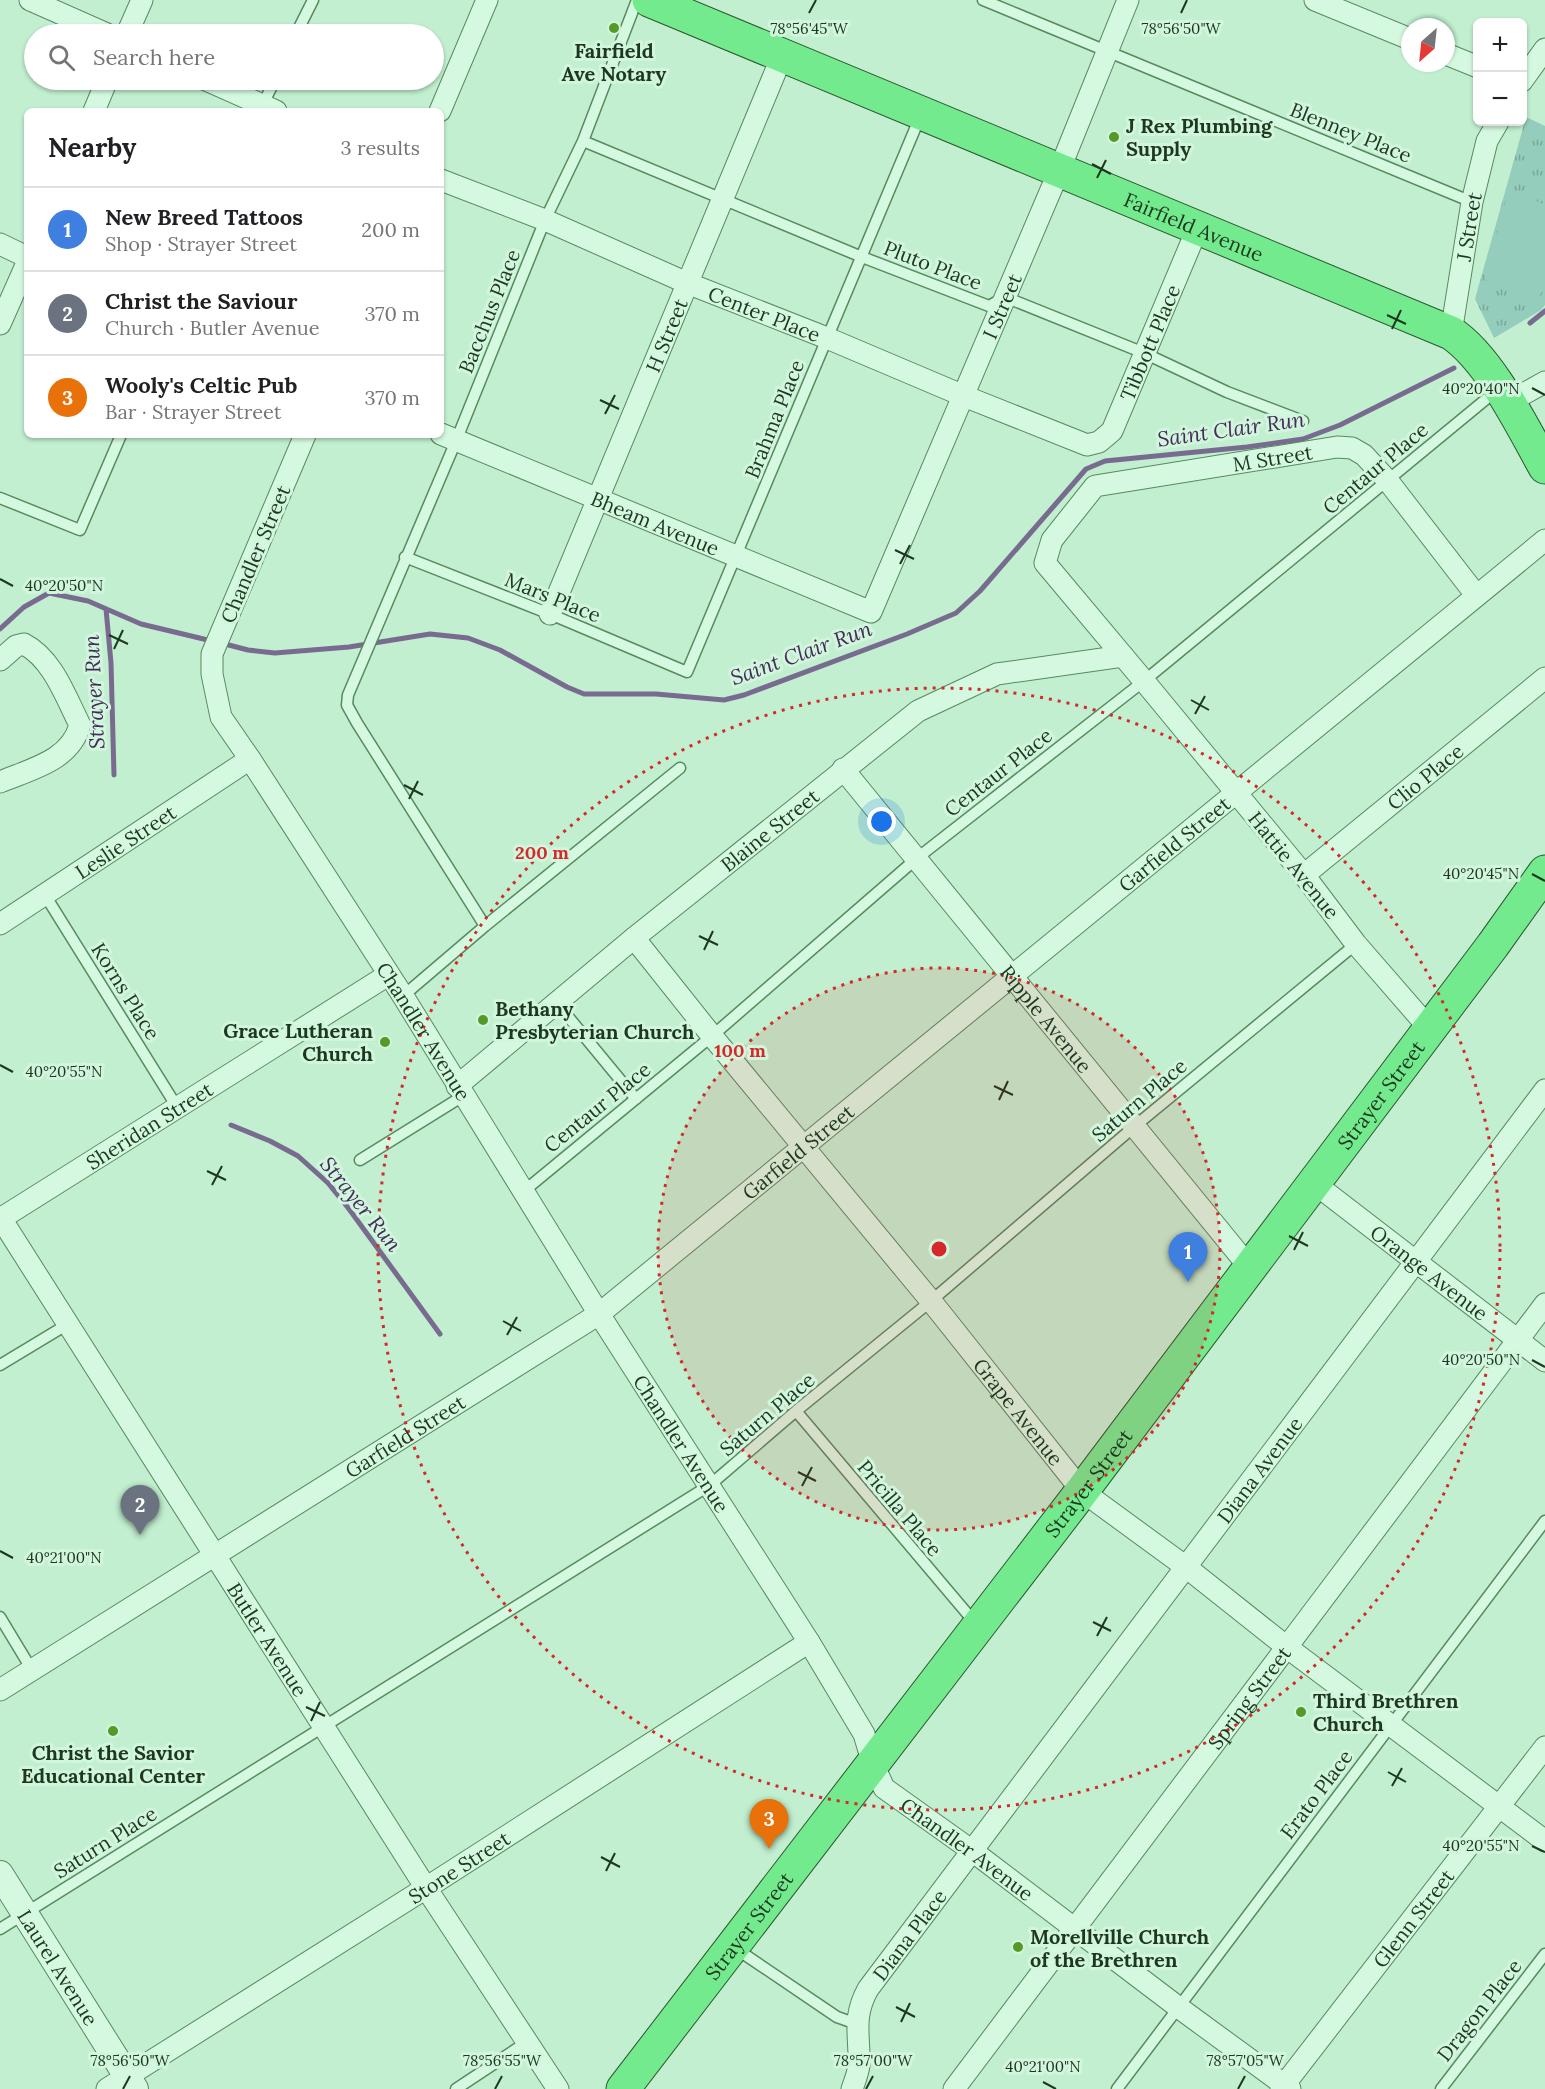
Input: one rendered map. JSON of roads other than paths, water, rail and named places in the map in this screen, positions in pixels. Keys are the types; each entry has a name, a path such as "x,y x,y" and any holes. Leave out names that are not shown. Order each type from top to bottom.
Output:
{"highway":[{"name":"Fairfield Avenue","path":"649,0 1451,333 1478,356 1504,395 1545,466"},
{"name":"Strayer Street","path":"623,2089 1082,1491 1544,874"}],"street":[{"path":"30,0 84,24"},
{"path":"131,24 142,0"},
{"path":"441,108 487,0"},
{"name":"I Street","path":"871,612 1059,171 1128,0"},
{"path":"1315,0 1401,35"},
{"path":"1527,74 1545,49"},
{"name":"H Street","path":"550,614 782,56"},
{"path":"1455,58 1473,65"},
{"path":"94,108 102,90"},
{"path":"227,90 264,108"},
{"name":"J Street","path":"1451,333 1472,202 1487,141 1496,126"},
{"name":"Center Place","path":"444,181 545,220 687,283 1087,445"},
{"name":"Tibbott Place","path":"1087,445 1099,442 1112,430 1198,227"},
{"path":"0,244 24,256"},
{"path":"0,324 24,270"},
{"path":"1504,395 1545,382"},
{"name":"Chandler Street","path":"212,664 223,628 304,438"},
{"name":"Bheam Avenue","path":"448,438 871,612"},
{"name":"M Street","path":"1045,563 1052,540 1095,486 1337,447 1352,448 1364,455 1388,481 1476,595"},
{"name":"Garfield Street","path":"0,1690 599,1314 1234,792 1545,540"},
{"name":"Hattie Avenue","path":"1045,563 1304,875 1356,944 1429,1028"},
{"path":"0,660 16,646 24,644 33,648 48,664 80,725 72,744 57,758 0,782"},
{"name":"Blaine Street","path":"460,1091 556,1002 843,768 918,711 997,674 1123,656"},
{"name":"Chandler Avenue","path":"212,664 220,717 250,759 403,996 599,1314 809,1642 864,1734 873,1764 884,1788 971,1850 1285,2088"},
{"name":"Clio Place","path":"1304,875 1545,678"},
{"name":"Leslie Street","path":"0,924 250,759"},
{"name":"Ripple Avenue","path":"843,768 1250,1268"},
{"name":"Grape Avenue","path":"634,938 931,1301 1082,1491 1186,1567 1288,1648 1545,1841"},
{"name":"Sheridan Street","path":"0,1218 388,975"},
{"name":"Diana Avenue","path":"971,1850 1545,1090"},
{"name":"Orange Avenue","path":"1314,1183 1545,1361"},
{"name":"Butler Avenue","path":"0,1218 325,1725 426,1888 558,2089"},
{"name":"Spring Street","path":"954,2089 1545,1304"},
{"name":"Stone Street","path":"123,2085 809,1642"},
{"name":"Glenn Street","path":"1285,2088 1545,1747"},
{"name":"Diana Place","path":"857,2024 859,2005 867,1989 971,1850"},
{"name":"Laurel Avenue","path":"0,1874 123,2085"},
{"path":"852,2089 859,2068 857,2024"}],"lane":[{"path":"301,24 313,0"},
{"name":"Bacchus Place","path":"485,926 357,723 347,705 348,695 405,557 448,438 545,220 583,141 637,0"},
{"name":"Blenney Place","path":"983,0 1472,202"},
{"path":"266,108 272,90"},
{"name":"Brahma Place","path":"687,672 921,113"},
{"name":"Pluto Place","path":"583,141 862,257 989,306 1005,297 1144,353 1227,392 1303,421"},
{"name":"Centaur Place","path":"524,1191 712,1036 916,859 1144,681 1388,481 1504,395"},
{"path":"0,498 80,530 120,438"},
{"name":"Mars Place","path":"405,557 550,614 687,672"},
{"path":"403,996 485,926 680,768"},
{"name":"Korns Place","path":"45,894 177,1107"},
{"name":"Saturn Place","path":"0,1929 710,1485 931,1301 1134,1126 1356,944"},
{"path":"556,1002 636,1099"},
{"path":"360,1160 460,1091"},
{"path":"0,1365 68,1324"},
{"name":"Pricilla Place","path":"796,1412 978,1627"},
{"name":"Erato Place","path":"1117,2089 1545,1521"},
{"path":"0,1617 32,1670"},
{"path":"732,1946 837,2017 857,2024"},
{"name":"Dragon Place","path":"1441,2089 1545,1954"},
{"path":"456,2089 527,2042"}],"waterway":[{"name":"Saint Clair Run","path":"1530,323 1545,311"},
{"name":"Saint Clair Run","path":"221,643 248,650 275,653 349,647 430,634 468,638 500,650 584,694 656,694 724,700 744,695 907,634 956,613 980,591 1086,469 1105,461 1303,439 1340,425 1454,368"},
{"name":"Saint Clair Run","path":"0,629 24,607 49,593 88,601 141,624 212,641"},
{"name":"Strayer Run","path":"106,609 111,663 114,775"},
{"name":"Strayer Run","path":"231,1125 270,1141 298,1156 328,1183 440,1334"}],"place":[{"name":"Fairfield Ave Notary","path":"614,28"},
{"name":"J Rex Plumbing Supply","path":"1114,137"},
{"name":"Bethany Presbyterian Church","path":"483,1020"},
{"name":"Grace Lutheran Church","path":"385,1042"},
{"name":"New Breed Tattoos","path":"1188,1282"},
{"name":"Christ the Saviour","path":"140,1535"},
{"name":"Third Brethren Church","path":"1301,1712"},
{"name":"Christ the Savior Educational Center","path":"113,1731"},
{"name":"Wooly's Celtic Pub","path":"769,1849"},
{"name":"Morellville Church of the Brethren","path":"1018,1947"}]}
